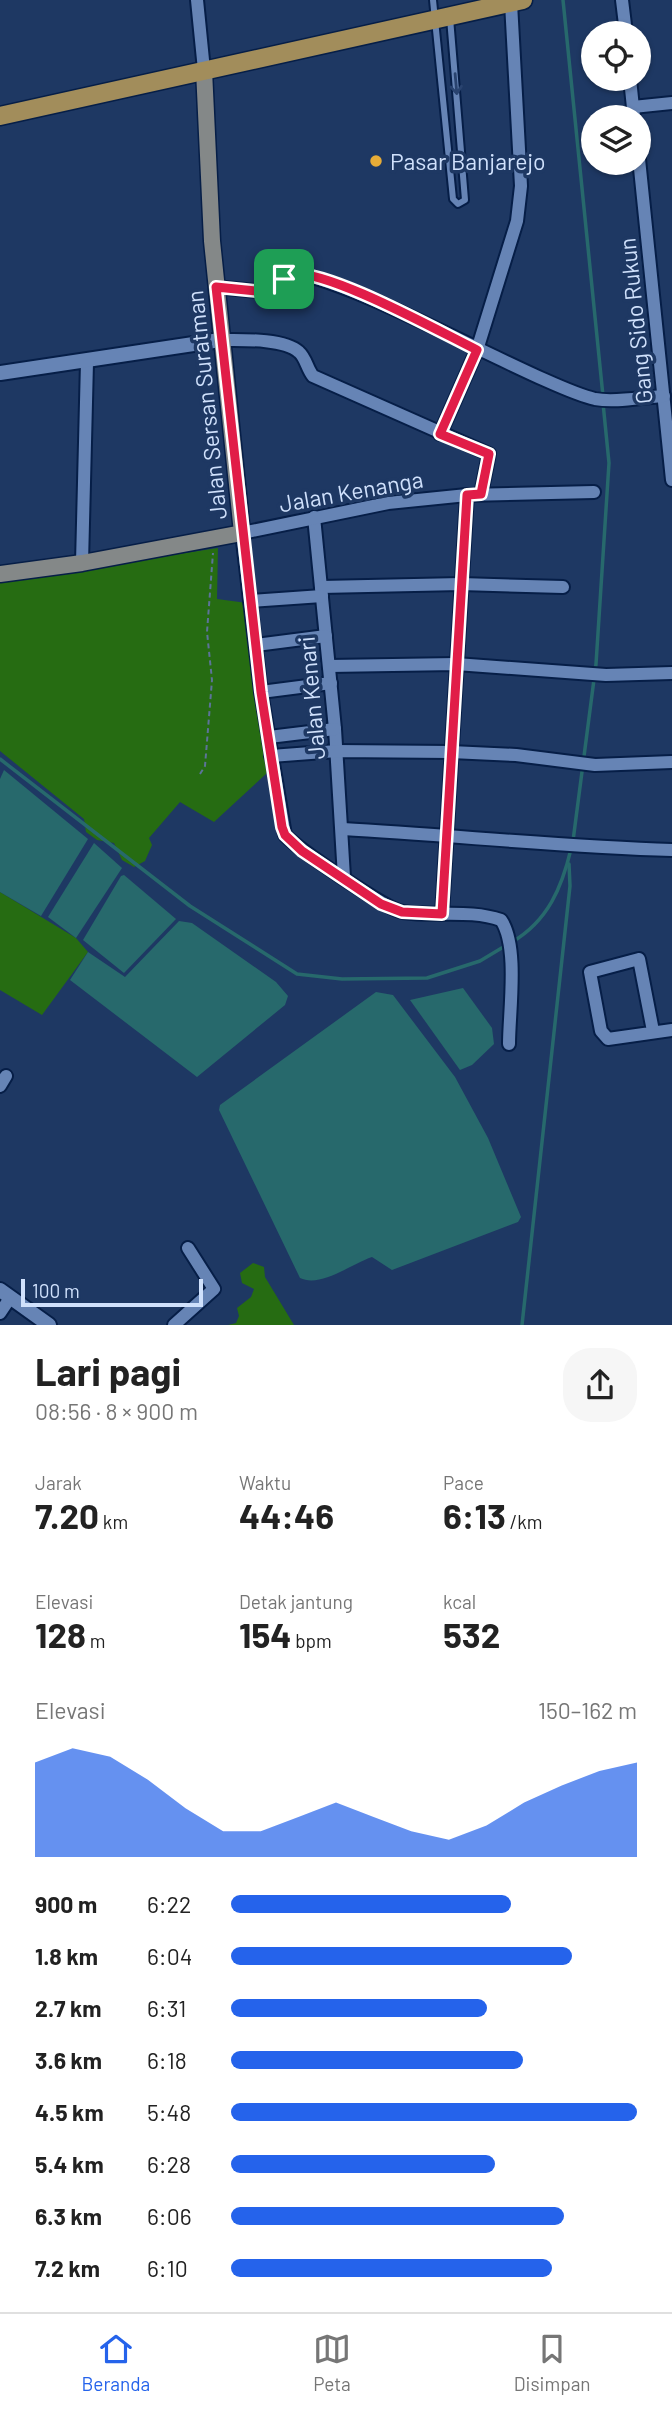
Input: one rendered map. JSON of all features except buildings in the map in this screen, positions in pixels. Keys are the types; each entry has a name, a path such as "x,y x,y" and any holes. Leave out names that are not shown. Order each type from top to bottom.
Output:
{"main road":[{"path":"0,116 443,17 481,5 517,1"},
{"name":"Jalan Sersan Suratman","path":"0,573 82,563 242,533 220,340 204,70"}],"street":[{"path":"197,0 204,70"},
{"path":"622,0 624,21"},
{"path":"440,434 477,350 517,221 521,186 517,1"},
{"path":"651,108 672,103"},
{"name":"Gang Sido Rukun","path":"641,175 672,480"},
{"path":"216,287 277,293 286,276 298,274 365,296 477,350 596,399 664,396"},
{"path":"0,373 220,340 266,341 293,348 300,353 313,376 489,454 474,494 460,584 442,914"},
{"path":"82,563 87,362"},
{"name":"Jalan Kenanga","path":"242,533 388,503 474,494 594,492"},
{"name":"Jalan Kenari","path":"314,517 330,666 343,829 344,877"},
{"path":"242,533 261,692 285,835 302,851 392,910 498,919 503,923 508,933 511,952 509,1044"},
{"path":"250,601 321,591 460,584 563,587"},
{"path":"256,645 326,636"},
{"path":"330,666 456,664 606,675 672,673"},
{"path":"261,692 331,683"},
{"path":"269,737 335,729"},
{"path":"271,756 337,751 451,752 531,757 595,765 672,762"},
{"path":"343,829 448,835 587,848 672,850"},
{"path":"653,1031 639,959 590,972 603,1036 608,1040 672,1030"},
{"path":"174,1325 214,1289 188,1248"},
{"path":"0,1313 5,1294 49,1325"}],"lane":[{"path":"433,0 443,17 460,134 466,200 458,204 453,199 447,136 443,17"},
{"path":"447,136 460,134"}],"path":[{"path":"200,774 205,766 212,680 207,632 214,538"}],"green space":[{"path":"218,548 217,599 247,603 267,773 214,822 180,802 149,838 152,845 145,861 134,867 122,860 114,843 97,840 86,832 84,819 0,751 0,581"},
{"path":"0,892 76,938 88,952 42,1015 0,990"},
{"path":"253,1263 264,1267 265,1277 294,1325 228,1325 236,1323 239,1316 237,1308 251,1297 254,1289 242,1283 240,1273"}],"shaded area":[{"path":"4,770 88,839 41,916 0,892 0,779"},
{"path":"94,843 122,868 76,938 48,917"},
{"path":"124,875 176,919 124,973 83,940"},
{"path":"179,921 192,923 276,982 288,996 285,1005 197,1077 70,980 88,952 125,977"},
{"path":"463,988 492,1028 494,1044 472,1065 460,1070 410,1000"},
{"path":"376,992 393,995 455,1077 488,1138 521,1217 518,1222 392,1270 372,1257 326,1278 300,1278 219,1110 220,1105"}],"waterway":[{"path":"563,0 603,396"},
{"path":"573,841 596,664 609,463 603,403"},
{"path":"0,759 190,906 297,974 342,979 427,978 480,961 505,946"},
{"path":"512,942 525,934 552,902 571,849"},
{"path":"522,1325 570,886 569,864"}],"place":[{"name":"Pasar Banjarejo","path":"376,161"}],"route":[{"path":"292,273 338,285 477,350 440,434 489,454 481,494 467,495 442,914 392,910 302,851 285,835 282,827 261,692 216,287 277,293 282,289 284,279 292,273"}]}
